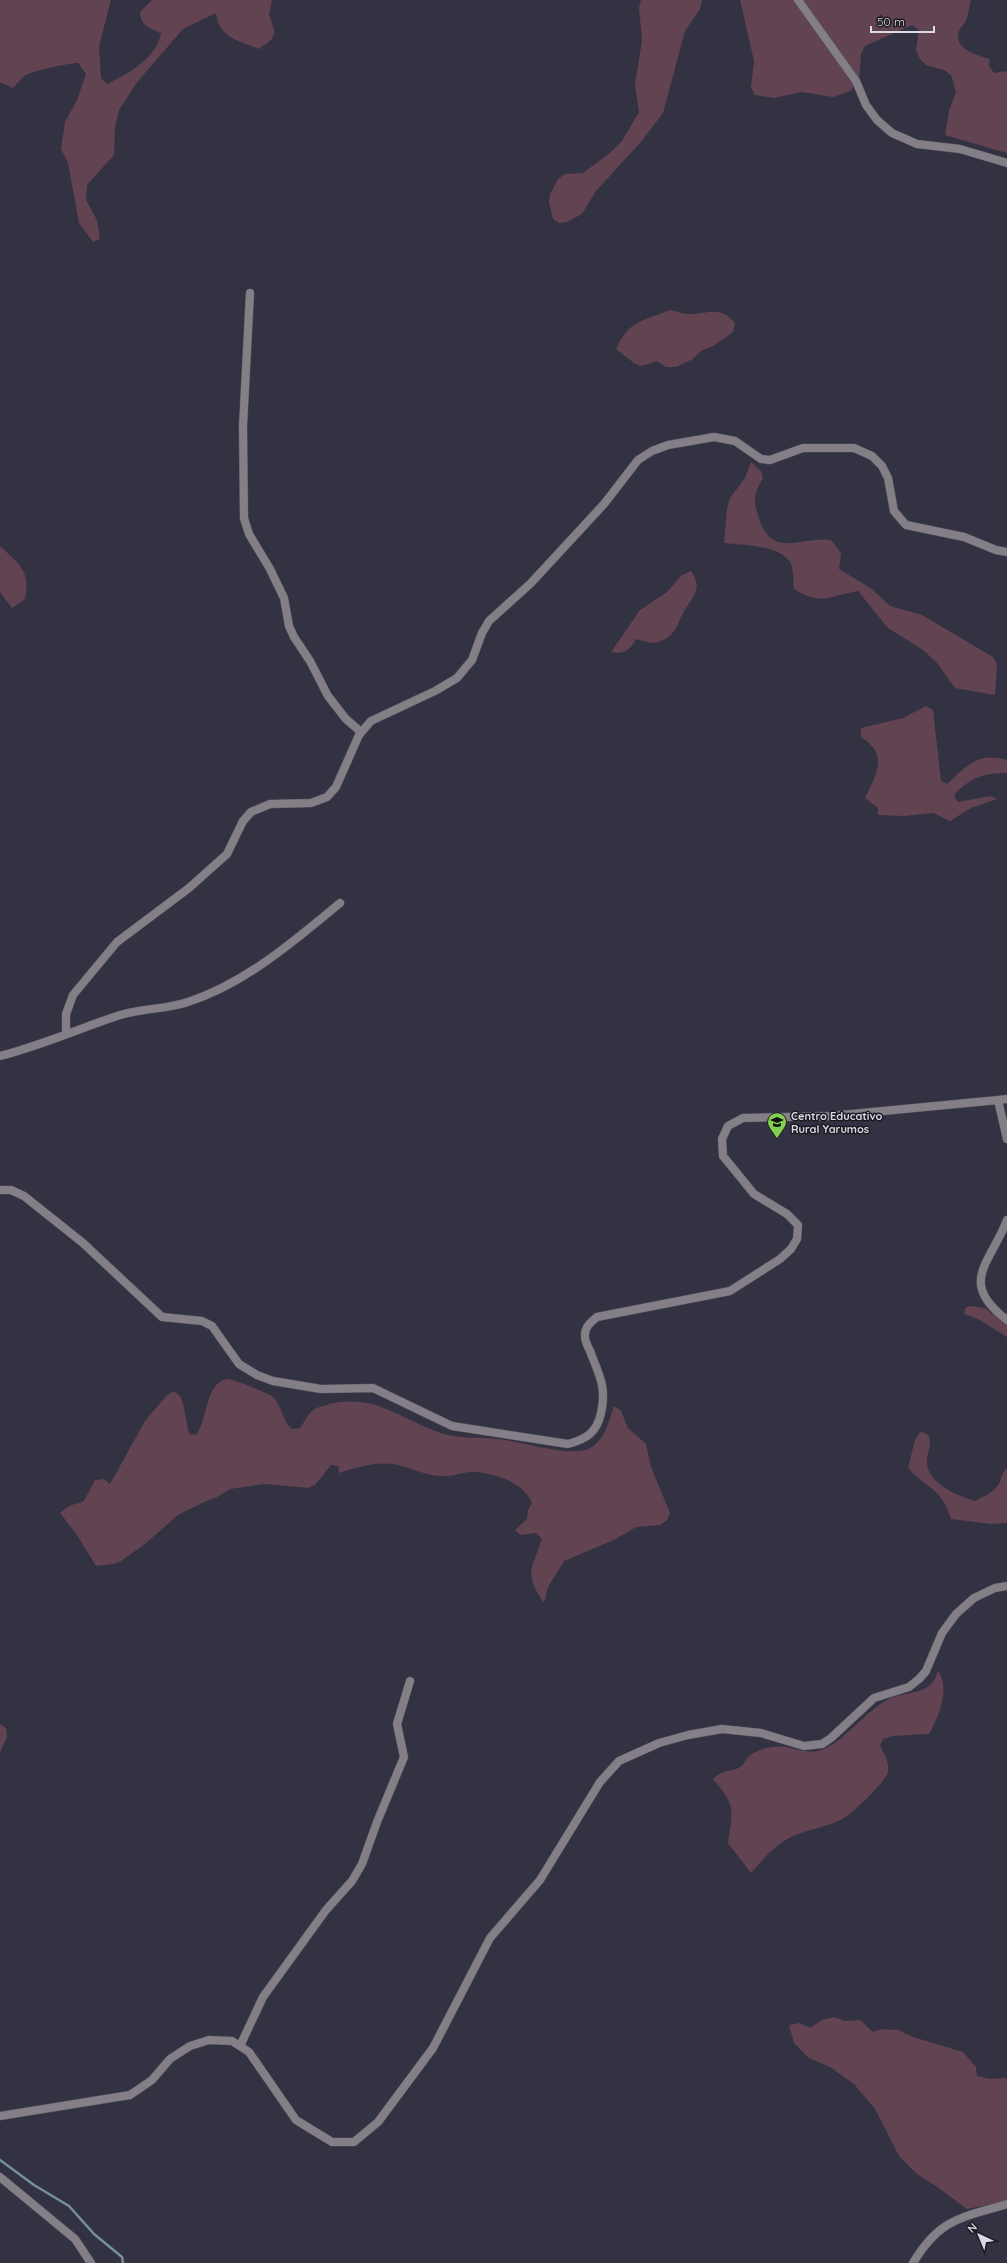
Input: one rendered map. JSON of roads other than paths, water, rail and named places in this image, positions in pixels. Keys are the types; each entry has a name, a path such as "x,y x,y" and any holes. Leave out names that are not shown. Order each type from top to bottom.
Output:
{"street":[{"path":"798,0 856,81 866,105 877,120 892,133 916,144 960,149 1007,163"},
{"path":"250,293 243,426 244,518 249,534 270,569 284,598 289,626 294,637 310,661 328,696 346,719 361,732"},
{"path":"66,1033 66,1014 73,995 117,942 189,888 228,854 243,821 252,812 270,804 311,803 327,796 336,787 361,732 375,717 435,691 463,672 472,660 482,633 489,621 547,566 614,492 638,460 652,451 668,445 714,437 735,441 761,458 770,460 803,448 848,447 860,450 872,456 882,466 888,478 894,511 906,525 964,537 996,550 1007,552"},
{"path":"0,1056 33,1047 66,1033 92,1026 115,1016 179,1005 211,993 272,958 340,903"},
{"path":"0,1190 11,1190 24,1196 83,1243 162,1317 202,1321 212,1326 239,1364 256,1375 273,1381 321,1389 373,1388 452,1426 568,1444 583,1440 593,1432 599,1422 605,1397 604,1385 584,1337 588,1325 597,1317 608,1314 730,1291 780,1259 797,1240 798,1225 787,1214 754,1194 723,1156 722,1139 728,1126 743,1118 756,1116 831,1116 1007,1099"},
{"path":"998,1100 1007,1140"},
{"path":"1007,1220 983,1269 980,1284 983,1296 992,1308 1007,1320"},
{"path":"0,2116 130,2095 152,2080 170,2059 190,2046 209,2040 232,2041 249,2052 296,2120 332,2142 354,2142 378,2122 433,2048 490,1938 540,1880 600,1782 619,1761 659,1743 688,1735 722,1729 760,1733 804,1746 822,1744 831,1738 874,1698 909,1687 919,1680 926,1671 942,1633 956,1614 974,1598 995,1588 1007,1586"},
{"path":"240,2046 263,1997 326,1910 352,1881 362,1864 404,1757 397,1724 410,1681"},
{"path":"0,2177 75,2239 91,2263"},
{"path":"913,2263 935,2232 947,2223 1007,2204"}],"waterway":[{"path":"0,2160 34,2185 69,2206 94,2234 122,2257 123,2263"}],"place":[{"name":"Centro Educativo Rural Yarumos","path":"777,1139"}]}
